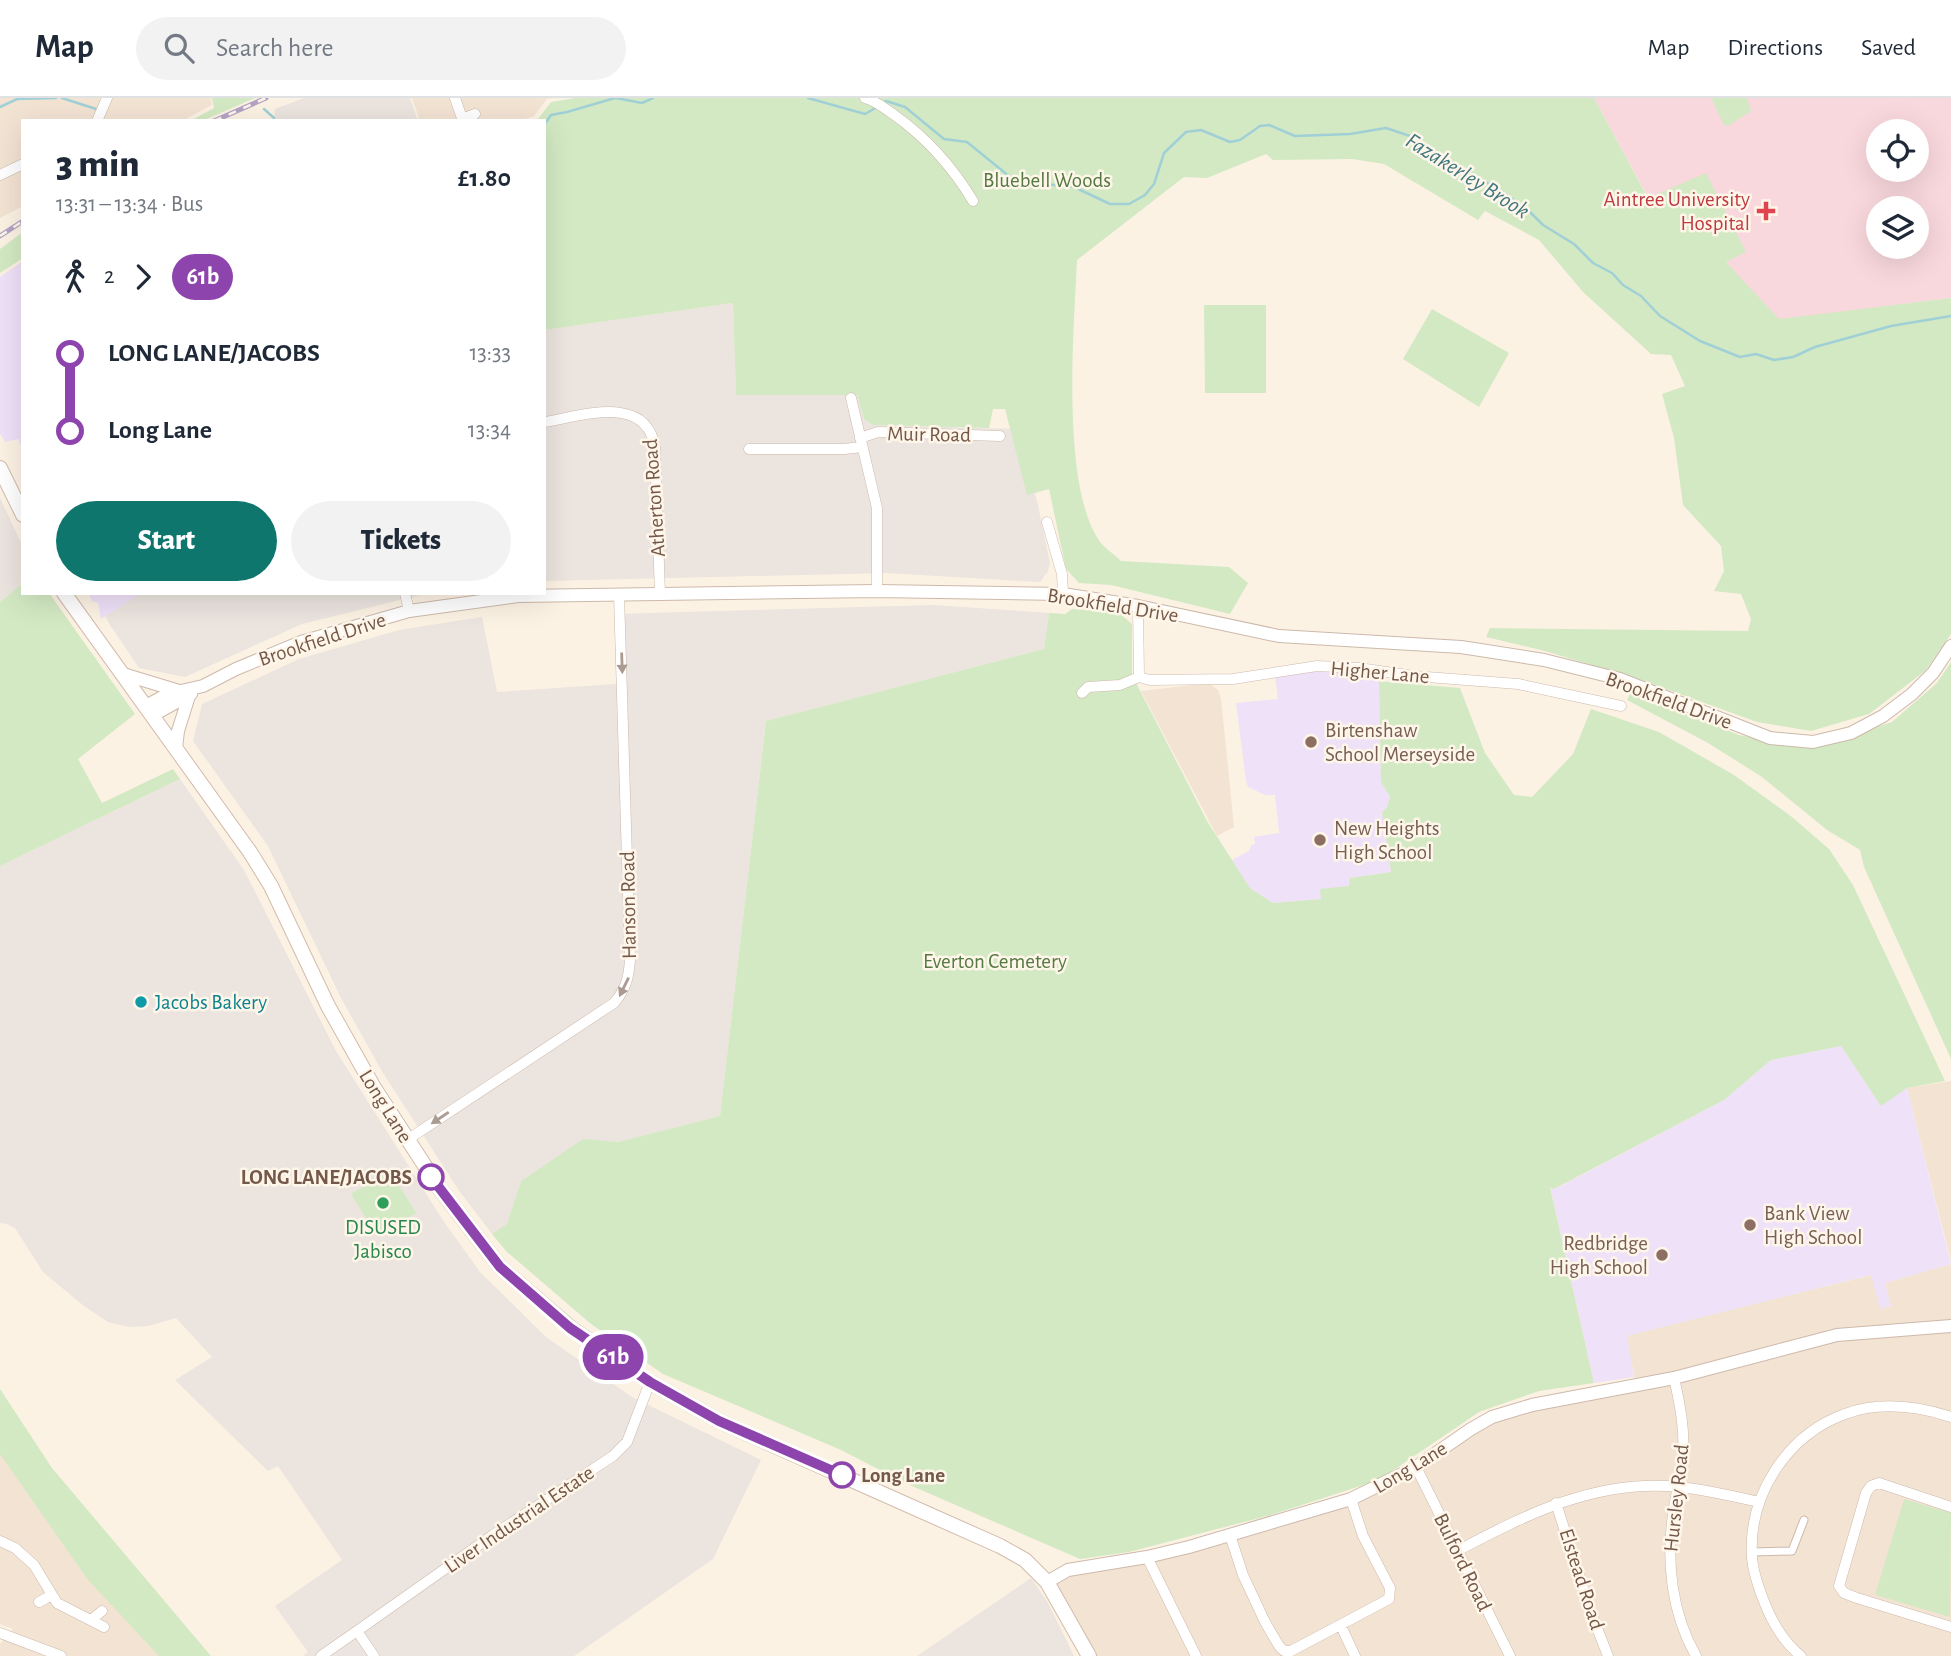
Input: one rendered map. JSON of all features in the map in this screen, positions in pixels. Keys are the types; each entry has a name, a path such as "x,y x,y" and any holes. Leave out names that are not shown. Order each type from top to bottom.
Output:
{"main road":[{"path":"0,468 21,510"},
{"name":"Long Lane","path":"65,595 250,852 271,886 328,1006 407,1140 440,1189 500,1267 570,1328 650,1382 719,1421 1000,1546 1025,1560 1046,1583"},
{"path":"1046,1583 1089,1656"}],"street":[{"path":"98,119 107,98"},
{"path":"455,98 462,119"},
{"path":"865,98 873,100 911,127 937,150 973,201"},
{"path":"464,119 475,114"},
{"path":"0,175 21,165"},
{"name":"Muir Road","path":"850,398 877,508 877,591"},
{"name":"Atherton Road","path":"546,422 613,412 632,415 645,422 653,435 655,448 660,594"},
{"name":"Muir Road","path":"749,449 844,449 878,432 1000,436"},
{"path":"1047,522 1062,574 1063,594"},
{"name":"Brookfield Drive","path":"149,711 236,669 301,642 409,611 518,596 877,591 1063,594 1139,606 1279,636 1461,646 1544,660 1620,679 1770,738 1813,742 1851,733 1883,716 1934,673 1951,646"},
{"path":"405,595 409,611"},
{"name":"Hanson Road","path":"407,1140 614,1003 624,992 630,959 619,595"},
{"path":"1139,606 1139,677"},
{"name":"Higher Lane","path":"1082,693 1088,687 1120,685 1139,677 1150,680 1233,678 1317,666 1518,684 1620,706"},
{"path":"123,674 188,692 176,748"},
{"name":"Long Lane","path":"1046,1583 1068,1570 1147,1557 1351,1499 1416,1467 1471,1429 1492,1418 1532,1405 1674,1378 1837,1335 1951,1326"},
{"name":"Hursley Road","path":"1674,1378 1683,1428 1683,1457 1673,1514 1670,1563 1679,1614 1687,1640 1696,1656"},
{"name":"Liver Industrial Estate","path":"321,1656 493,1535 613,1456 627,1442 650,1382"},
{"path":"1801,1656 1770,1617 1757,1584 1752,1552 1759,1502 1773,1473 1793,1447 1817,1428 1846,1414 1874,1407 1905,1406 1951,1417"},
{"name":"Bulford Road","path":"1416,1467 1510,1656"},
{"path":"1951,1507 1879,1483 1871,1486 1866,1493 1839,1586 1844,1593 1857,1598 1951,1627"},
{"path":"1457,1551 1521,1517 1556,1503 1601,1491 1678,1487 1759,1502"},
{"path":"1230,1535 1243,1575 1265,1622 1284,1651 1291,1651 1389,1599 1391,1594 1363,1536 1351,1499"},
{"name":"Elstead Road","path":"1556,1503 1590,1610 1608,1656"},
{"path":"1752,1552 1793,1551 1804,1520"},
{"path":"0,1541 15,1548 34,1565 57,1603 104,1627"},
{"path":"1147,1557 1196,1656"},
{"path":"39,1602 52,1595"},
{"path":"91,1620 102,1611"},
{"path":"1341,1626 1355,1656"},
{"path":"357,1631 374,1656"},
{"path":"0,1633 61,1656"}],"shaded area":[{"path":"0,98 211,98 212,105 186,119 21,119 21,207 0,218"},
{"path":"304,98 410,98 417,119 274,119 275,109"},
{"path":"412,98 554,98 547,99 534,116 526,119 419,119"},
{"name":"Aintree University Hospital","path":"1594,98 1951,98 1951,298 1779,320 1685,218 1657,214"},
{"path":"21,262 21,446 18,439 5,442 0,434 0,277"},
{"path":"733,303 736,395 857,395 864,419 873,425 1016,429 1037,501 1050,563 1048,571 1040,582 886,573 546,581 546,330"},
{"path":"0,498 21,543 21,585 0,602"},
{"path":"89,595 138,595 101,619 98,603 92,601"},
{"path":"94,595 420,595 302,624 185,677 139,668 110,625"},
{"path":"934,605 1049,613 1044,649 766,721 720,1116 618,1142 583,1140 521,1181 507,1225 492,1234 460,1192 383,1073 341,998 268,846 193,741 202,704 299,659 399,630 482,617 497,692 616,684 615,614"},
{"path":"1317,671 1379,675 1381,782 1390,797 1382,812 1391,872 1350,878 1350,885 1321,899 1273,903 1250,888 1232,860 1249,851 1251,845 1255,844 1254,837 1279,833 1275,795 1265,795 1248,787 1246,781 1236,703 1278,699 1275,676"},
{"path":"1209,683 1218,690 1221,698 1234,827 1217,836 1141,691"},
{"path":"180,779 244,870 336,1051 444,1222 480,1272 546,1337 632,1397 761,1460 713,1559 574,1656 303,1656 308,1652 275,1606 342,1560 278,1466 268,1471 175,1380 212,1357 176,1318 148,1326 129,1327 108,1322 43,1272 15,1228 0,1223 0,866"},
{"name":"Bank View High School","path":"1841,1046 1881,1105 1907,1088 1951,1264 1885,1283 1891,1306 1880,1309 1871,1275 1627,1336 1634,1377 1594,1383 1550,1186 1555,1189 1724,1100 1771,1060"},
{"path":"1951,1081 1951,1261 1907,1088"},
{"path":"1951,1264 1951,1656 1089,1656 1047,1582 1068,1570 1147,1557 1379,1487 1492,1417 1636,1384 1626,1336 1872,1275 1880,1308 1891,1306 1885,1283"},
{"path":"0,1445 162,1656 0,1656 0,1644 13,1629 0,1624"},
{"path":"1031,1578 1047,1601 1074,1656 917,1656"}],"green space":[{"path":"212,98 255,98 207,119 194,119 214,108"},
{"name":"Bluebell Woods","path":"575,98 1594,98 1648,198 1706,173 1746,252 1726,262 1779,319 1951,298 1951,634 1925,671 1869,714 1811,731 1757,722 1641,680 1545,651 1486,637 1490,628 1748,631 1751,619 1741,594 1714,591 1724,571 1721,546 1683,505 1674,438 1662,394 1685,386 1671,355 1651,354 1583,292 1539,240 1485,211 1478,220 1384,164 1352,159 1273,160 1266,154 1207,178 1184,177 1077,260 1072,403 1074,443 1086,513 1098,539 1121,561 1229,567 1248,583 1230,614 1111,585 1079,583 1066,569 1049,489 1027,495 1005,409 993,409 989,428 873,425 864,419 857,395 736,395 733,303 546,330 546,119 538,119 551,102"},
{"path":"1711,98 1747,98 1751,111 1728,126 1724,125"},
{"path":"21,233 21,259 0,273 0,249"},
{"path":"1204,305 1266,305 1266,393 1205,393"},
{"path":"1432,309 1509,353 1479,407 1403,359"},
{"path":"21,585 21,595 50,595 135,714 78,759 102,803 173,769 180,779 0,866 0,602"},
{"name":"Everton Cemetery","path":"1072,609 1118,612 1132,624 1132,675 1207,821 1250,888 1273,903 1321,899 1320,889 1349,886 1350,878 1391,872 1382,812 1390,797 1381,782 1379,681 1460,688 1485,753 1514,795 1532,797 1573,754 1591,709 1659,732 1734,775 1792,817 1829,849 1853,885 1945,1081 1907,1088 1881,1106 1841,1046 1771,1060 1724,1100 1554,1189 1550,1187 1594,1383 1539,1391 1479,1412 1379,1480 1271,1515 1129,1552 1080,1559 905,1483 841,1450 663,1374 591,1324 506,1251 492,1234 507,1224 521,1181 583,1139 618,1142 720,1116 766,721 1044,649 1049,613 1065,614"},
{"path":"1951,662 1951,1059 1864,867 1860,850 1827,830 1762,777 1708,743 1627,700 1631,692 1739,735 1787,744 1833,741 1892,722 1937,683"},
{"name":"DISUSED Jabisco","path":"390,1171 416,1213 377,1236 351,1194"},
{"path":"0,1389 52,1468 211,1656 159,1656 88,1580 0,1454"},
{"path":"1904,1499 1951,1513 1950,1617 1875,1595"}],"waterway":[{"name":"Fazakerley Brook","path":"0,107 17,99 56,98"},
{"name":"Fazakerley Brook","path":"62,98 96,109"},
{"name":"Fazakerley Brook","path":"546,122 551,115 615,98"},
{"name":"Fazakerley Brook","path":"616,98 642,103 653,98"},
{"name":"Fazakerley Brook","path":"808,98 865,114 877,107"},
{"name":"Fazakerley Brook","path":"883,103 886,101 905,107 944,139 967,142 1015,181 1074,187 1110,204 1129,204 1145,195 1154,184 1164,153 1186,132 1201,130 1230,142 1240,140 1260,126 1269,125 1295,136 1350,134 1386,128 1416,138 1501,191 1528,210 1543,225 1574,244 1593,263 1612,273 1623,285 1641,296 1660,316 1700,341 1740,357 1756,354 1774,360 1793,357 1815,347 1891,326 1951,316"},
{"name":"Fazakerley Brook","path":"264,109 274,118"}],"railway":[{"path":"219,119 266,98"},
{"path":"0,236 21,222"}],"bus line":[{"name":"61b","path":"431,1177 500,1267 570,1328 650,1382 719,1421 842,1475"}],"place":[{"name":"Aintree University Hospital","path":"1766,211"},
{"name":"Birtenshaw School Merseyside","path":"1311,742"},
{"name":"New Heights High School","path":"1320,840"},
{"name":"Jacobs Bakery","path":"141,1002"},
{"name":"LONG LANE/JACOBS","path":"431,1177"},
{"name":"DISUSED Jabisco","path":"383,1203"},
{"name":"Bank View High School","path":"1750,1225"},
{"name":"Redbridge High School","path":"1662,1255"},
{"name":"Long Lane","path":"842,1475"}]}
